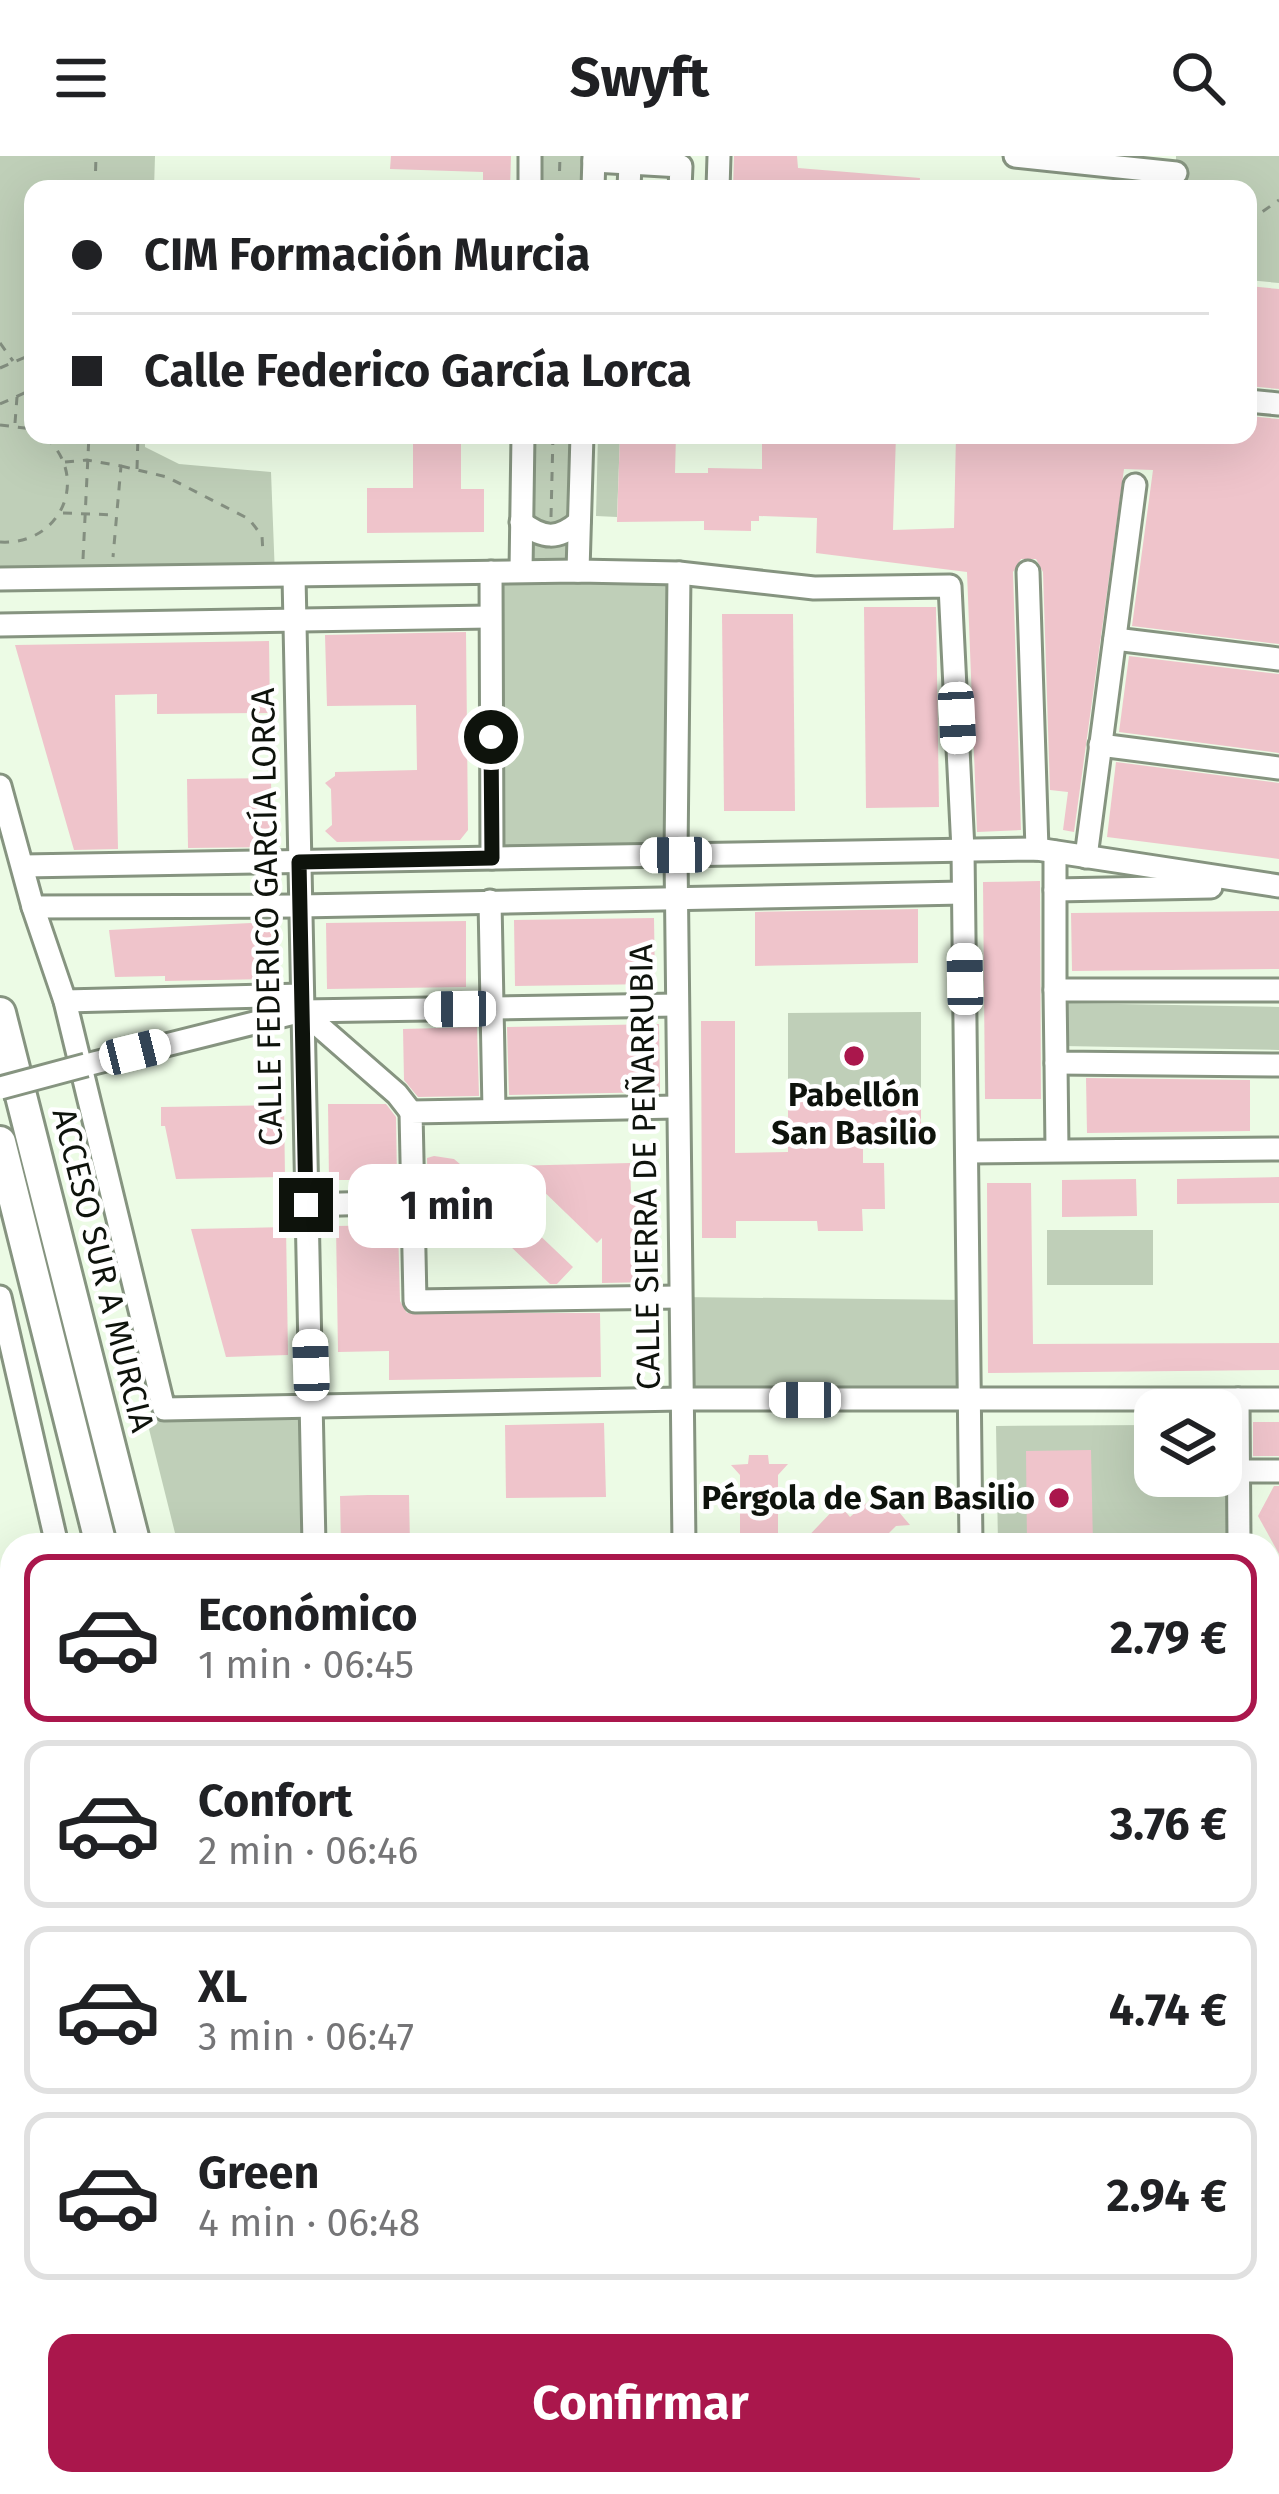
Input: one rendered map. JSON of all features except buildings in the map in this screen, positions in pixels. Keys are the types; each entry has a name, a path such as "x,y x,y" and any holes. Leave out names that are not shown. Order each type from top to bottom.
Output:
{"highway":[{"name":"ACCESO SUR A MURCIA","path":"0,1013 132,1533"},
{"name":"ACCESO SUR A MURCIA","path":"0,1142 97,1533"},
{"path":"26,1245 80,1533"}],"street":[{"path":"1015,156 1176,173"},
{"path":"594,158 681,166 680,180"},
{"path":"629,180 630,163"},
{"path":"520,571 524,444"},
{"path":"578,571 582,444"},
{"path":"1086,857 1135,484"},
{"path":"521,522 551,537 565,534 579,521"},
{"path":"0,579 578,571 679,573 814,588 950,586 963,850 971,1533"},
{"path":"491,572 492,858"},
{"path":"1028,572 1046,850 1055,890 1057,1150"},
{"name":"CALLE SIERRA DE PEÑARRUBIA","path":"679,573 677,1107 684,1533"},
{"name":"CALLE FEDERICO GARCÍA LORCA","path":"294,576 314,1533"},
{"path":"0,625 490,617"},
{"path":"1115,639 1279,658"},
{"path":"1100,745 1279,768"},
{"path":"0,786 65,1001 164,1409 681,1399 1134,1400"},
{"path":"23,866 1046,850 1275,885"},
{"path":"1055,890 1275,885"},
{"path":"33,907 963,892"},
{"path":"490,901 494,1111"},
{"path":"1055,990 1279,990"},
{"path":"65,1001 493,1008 677,1005"},
{"path":"0,1088 302,1003"},
{"path":"302,1003 411,1112 415,1301 679,1297"},
{"path":"1056,1063 1279,1066"},
{"path":"411,1112 677,1107"},
{"path":"968,1152 1279,1149"},
{"path":"306,1205 413,1202"},
{"path":"0,1297 54,1533"},
{"path":"1242,1399 1279,1399"},
{"path":"1242,1471 1279,1471"},
{"path":"1239,1497 1239,1533"}],"path":[{"path":"0,343 14,362"},
{"path":"0,368 24,358"},
{"path":"0,404 24,394"},
{"path":"14,424 17,397"},
{"path":"0,425 24,427"},
{"path":"0,542 32,538 61,513 69,488 65,462 50,444"},
{"path":"82,578 89,444"},
{"path":"137,470 138,444"},
{"path":"551,537 553,444"},
{"path":"65,462 88,460 167,477 249,519 262,536 264,576"},
{"path":"112,578 121,466"},
{"path":"61,513 117,515"}],"green space":[{"path":"0,156 155,156 154,180 24,180 24,444 145,444 179,464 271,472 275,576 0,579"},
{"path":"530,156 594,156 593,180 530,180"},
{"path":"1176,156 1279,156 1279,283 1257,281 1257,180 1176,180"},
{"path":"523,444 582,444 578,570 679,573 676,855 492,858 491,572 520,571"},
{"path":"598,444 620,444 617,517 596,516"},
{"path":"1063,1003 1279,1007 1279,1050 1063,1046"},
{"name":"Pabellón San Basilio","path":"921,1012 921,1098 788,1098 788,1013"},
{"path":"1047,1230 1153,1230 1153,1285 1047,1285"},
{"path":"679,1297 969,1300 970,1401 681,1399"},
{"path":"312,1406 314,1533 175,1533 146,1417 164,1409"},
{"path":"1134,1425 1134,1497 1228,1497 1229,1533 998,1533 996,1426"}],"place":[{"name":"Pabellón San Basilio","path":"854,1056"},
{"name":"Pérgola de San Basilio","path":"1059,1498"}],"route":[{"path":"306,1205 299,862 492,858 491,737"}]}
